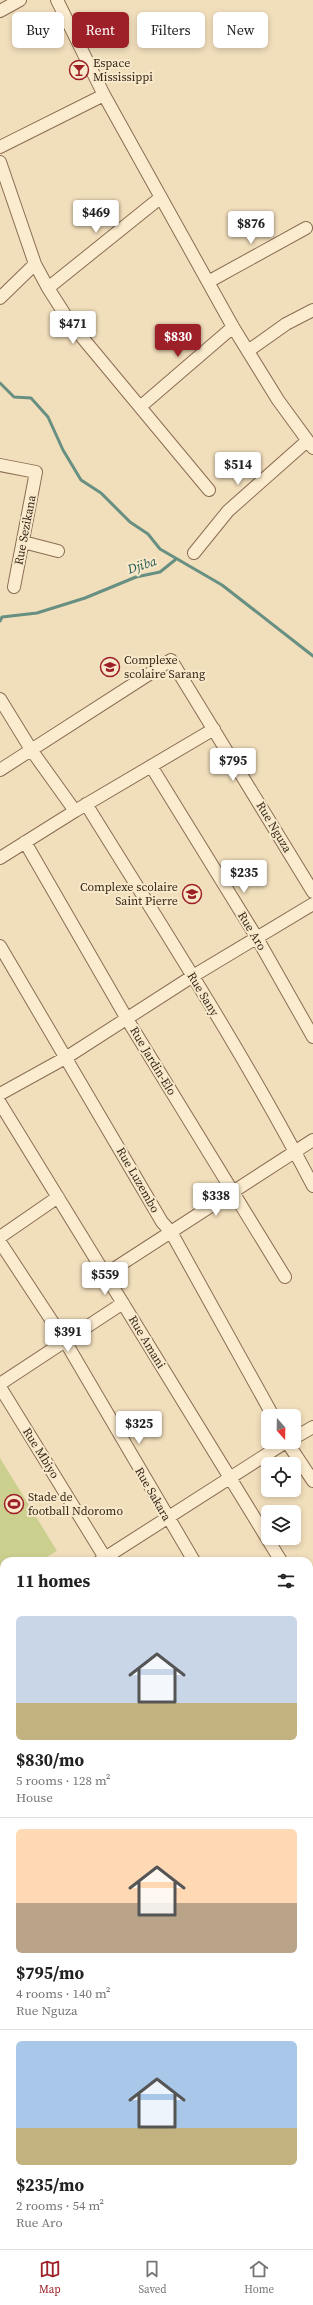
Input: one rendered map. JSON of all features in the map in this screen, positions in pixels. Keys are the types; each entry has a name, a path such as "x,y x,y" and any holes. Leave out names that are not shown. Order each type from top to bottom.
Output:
{"street":[{"path":"0,11 20,0"},
{"path":"58,0 104,95 232,327 310,445 228,511 194,553"},
{"path":"0,147 104,95"},
{"path":"0,162 35,264 48,288 71,324 209,490"},
{"path":"48,288 160,198"},
{"path":"208,282 306,228"},
{"path":"0,298 35,264"},
{"path":"248,351 286,324 313,310"},
{"path":"140,407 232,327"},
{"name":"Rue Sezikana","path":"0,465 36,472 14,588"},
{"path":"23,542 58,551"},
{"name":"Rue Nguza","path":"32,751 171,660 313,892"},
{"path":"0,699 32,751 75,811"},
{"path":"0,858 86,804 214,729"},
{"path":"0,770 32,751"},
{"name":"Rue Aro","path":"151,766 257,938 313,1037"},
{"name":"Rue Sany","path":"86,804 193,976 295,1152 313,1186"},
{"name":"Rue Jardin-Elo","path":"25,842 127,1019 285,1277"},
{"path":"0,1094 67,1057 193,976 313,904"},
{"name":"Rue Luzembo","path":"0,946 67,1057 162,1222 172,1232 269,1409"},
{"name":"Rue Amani","path":"0,1103 279,1557"},
{"path":"106,1274 313,1140"},
{"path":"0,1237 58,1197"},
{"name":"Rue Sakara","path":"0,1242 65,1341 166,1518 191,1557"},
{"path":"0,1386 123,1303"},
{"name":"Rue Mbiyo","path":"0,1386 102,1557"},
{"path":"301,1434 313,1427"},
{"path":"108,1557 229,1477 275,1449"},
{"path":"292,1449 313,1481"}],"green space":[{"name":"Stade de football Ndoromo","path":"0,1458 57,1551 47,1557 0,1557"}],"waterway":[{"path":"0,383 14,397 31,398 48,417 63,450 81,480 101,493 130,522 148,534 160,549 222,585 313,656"},
{"name":"Djiba","path":"0,621 2,617 37,613 85,598 136,577 160,572 175,560"}],"place":[{"name":"Espace Mississippi","path":"79,70"},
{"name":"Complexe scolaire Sarang","path":"110,667"},
{"name":"Complexe scolaire Saint Pierre","path":"192,894"},
{"name":"Stade de football Ndoromo","path":"14,1504"}]}
